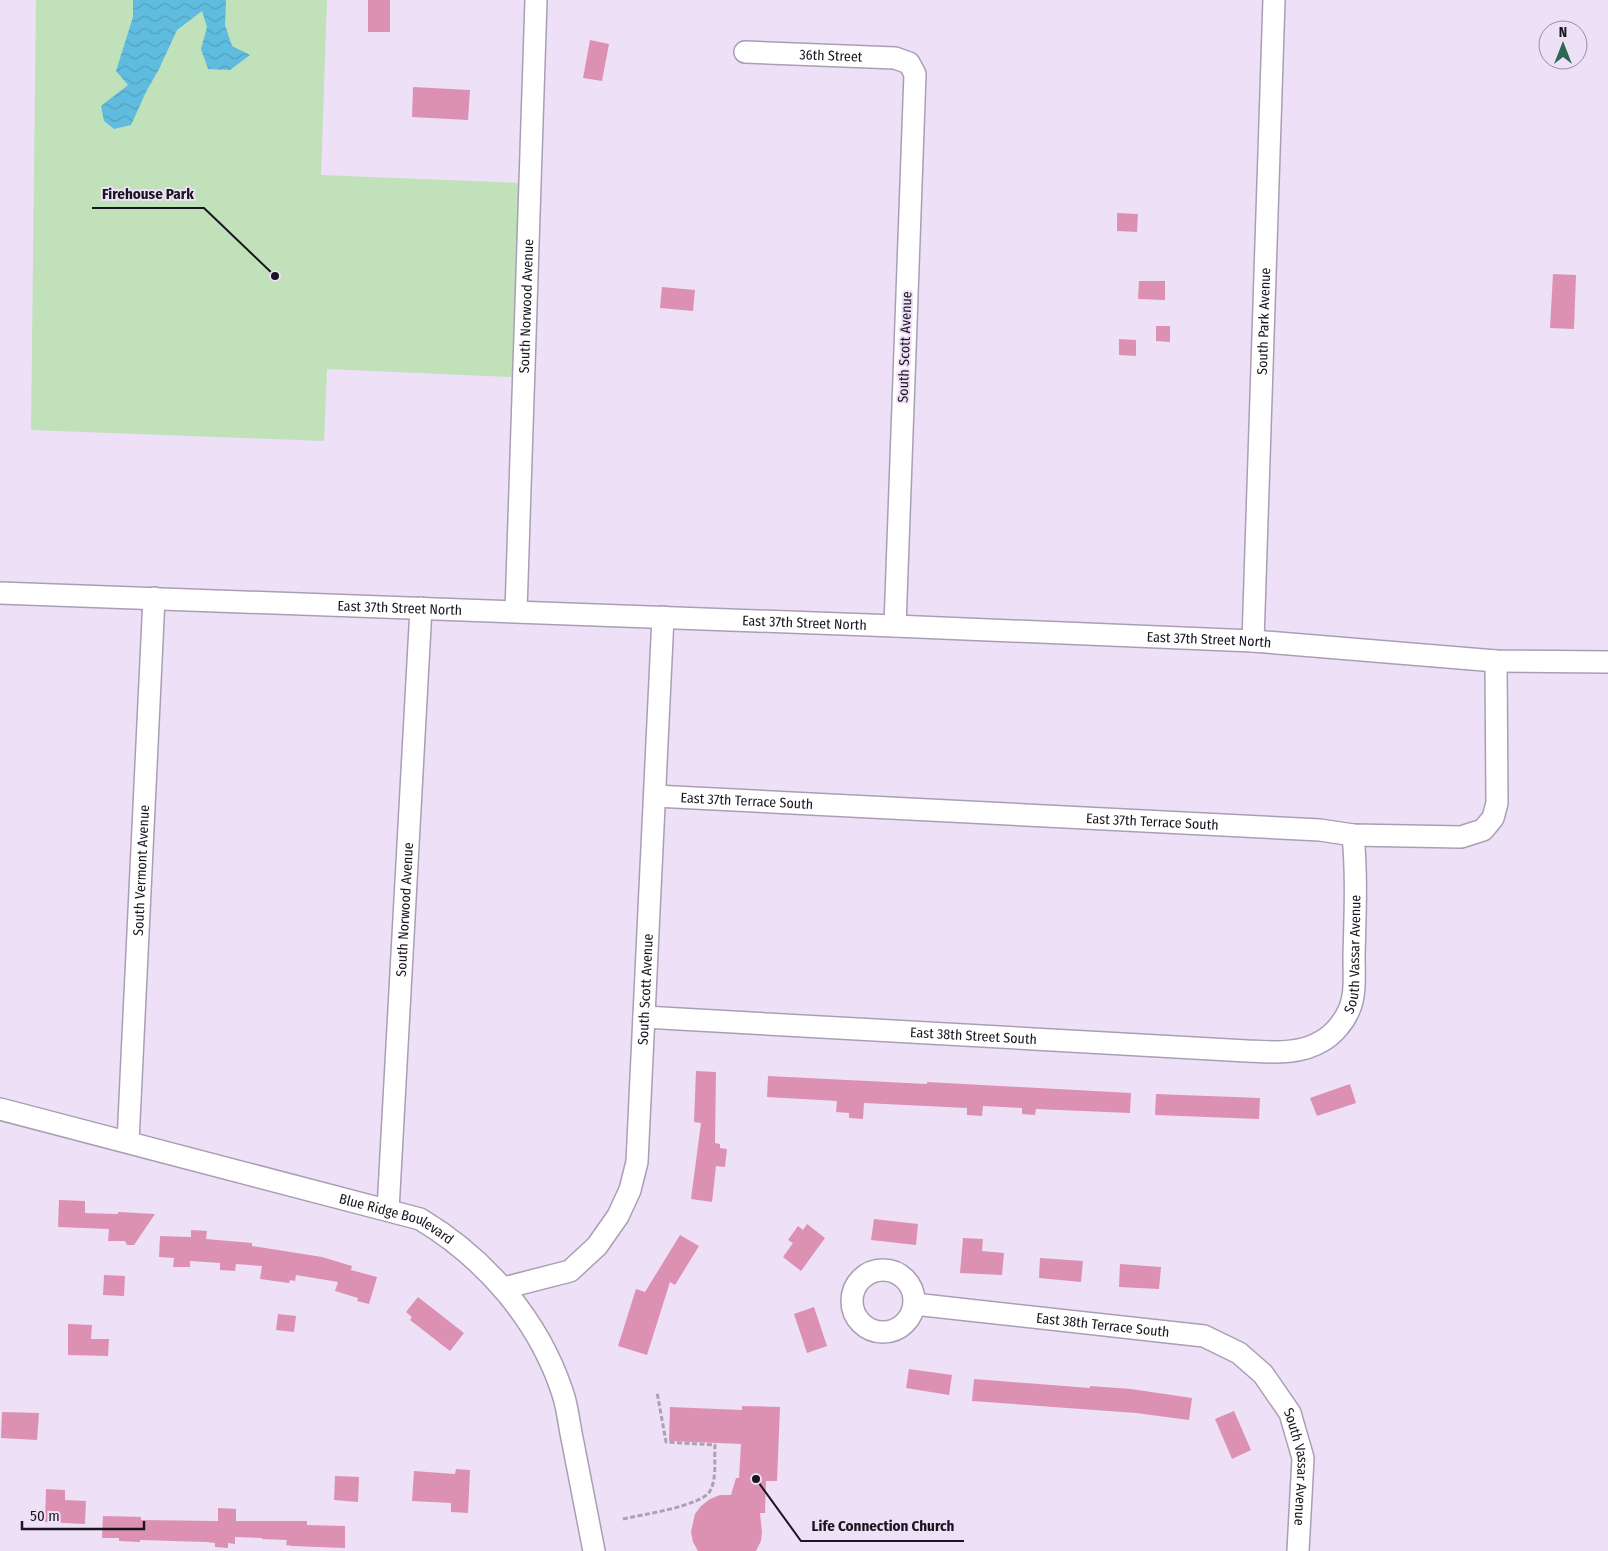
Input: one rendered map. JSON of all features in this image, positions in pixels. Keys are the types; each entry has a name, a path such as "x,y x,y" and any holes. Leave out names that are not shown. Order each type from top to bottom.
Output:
{"street":[{"name":"South Norwood Avenue","path":"516,611 536,0"},
{"name":"South Park Avenue","path":"1253,641 1274,0"},
{"name":"36th Street","path":"745,52 895,58 908,63 912,69"},
{"name":"South Scott Avenue","path":"894,626 915,84 915,74 912,69"},
{"name":"East 37th Street North","path":"0,593 516,611 1253,641 1496,665 1608,662"},
{"name":"South Vermont Avenue","path":"128,1142 154,598"},
{"name":"South Norwood Avenue","path":"388,1210 421,608"},
{"name":"South Scott Avenue","path":"504,1288 570,1271 597,1246 618,1216 630,1190 637,1162 663,617"},
{"name":"East 37th Terrace South","path":"654,796 1320,830 1353,835 1461,837 1483,830 1493,818 1497,803 1496,665"},
{"name":"South Vassar Avenue","path":"1302,1050 1322,1042 1338,1027 1350,1009 1353,989 1356,870 1353,835"},
{"name":"East 38th Street South","path":"644,1017 1247,1051 1302,1050"},
{"name":"Blue Ridge Boulevard","path":"0,1109 388,1210 420,1219 436,1228 471,1255 504,1288 540,1341 562,1391 594,1551"},
{"name":"East 38th Terrace South","path":"914,1304 1204,1336 1239,1354 1263,1374 1273,1388"},
{"name":"South Vassar Avenue","path":"1273,1388 1290,1413 1303,1458 1298,1551"}],"path":[{"path":"623,1519 672,1509 698,1500 709,1494 712,1486 715,1445 666,1442 657,1392"}],"green space":[{"path":"36,0 327,0 321,175 523,183 512,377 327,369 324,441 31,430"}],"water":[{"path":"133,0 226,0 225,25 232,46 250,55 230,70 208,69 201,49 207,27 202,11 177,30 131,125 114,129 104,121 101,106 128,85 116,71 133,17"}],"building":[{"path":"368,0 390,0 390,32 368,32"},
{"path":"590,40 609,44 602,81 583,78"},
{"path":"413,87 470,90 468,120 412,117"},
{"path":"1117,213 1138,214 1137,232 1117,231"},
{"path":"1553,274 1576,275 1574,329 1550,328"},
{"path":"1139,281 1165,281 1165,300 1138,299"},
{"path":"662,287 695,290 693,311 660,308"},
{"path":"1156,326 1170,326 1170,342 1156,341"},
{"path":"1119,339 1136,340 1136,356 1119,355"},
{"path":"696,1071 716,1072 715,1143 720,1144 720,1148 727,1149 725,1167 716,1166 712,1202 691,1199 701,1123 694,1122"},
{"path":"768,1076 1131,1093 1130,1113 1036,1109 1035,1115 1022,1114 1022,1108 983,1106 982,1116 967,1115 967,1108 864,1103 863,1119 849,1118 849,1113 836,1112 837,1101 767,1097"},
{"path":"1350,1084 1356,1103 1317,1116 1310,1098"},
{"path":"1156,1094 1260,1098 1259,1119 1155,1115"},
{"path":"59,1200 85,1201 85,1213 155,1214 134,1245 127,1245 125,1241 108,1241 109,1229 58,1227"},
{"path":"874,1219 918,1224 916,1245 871,1240"},
{"path":"807,1224 825,1238 801,1271 783,1257 793,1243 788,1240 798,1226 803,1230"},
{"path":"191,1230 207,1231 206,1239 252,1243 252,1246 322,1257 352,1266 351,1270 377,1277 369,1304 357,1301 358,1298 335,1291 338,1282 296,1275 295,1281 290,1280 289,1283 260,1279 262,1266 236,1264 235,1271 220,1270 220,1263 190,1261 190,1267 173,1267 174,1258 159,1257 160,1236 191,1237"},
{"path":"680,1235 699,1246 675,1285 670,1282 647,1355 618,1346 636,1289 645,1292"},
{"path":"963,1238 983,1239 982,1251 1004,1253 1002,1275 960,1273"},
{"path":"1040,1258 1083,1261 1081,1282 1039,1278"},
{"path":"1120,1264 1161,1267 1159,1289 1119,1287"},
{"path":"104,1275 125,1276 124,1296 103,1295"},
{"path":"418,1297 464,1333 450,1351 410,1320 412,1317 406,1312"},
{"path":"814,1307 827,1346 807,1353 794,1314"},
{"path":"278,1314 296,1316 294,1332 276,1330"},
{"path":"68,1324 92,1325 91,1339 109,1339 108,1356 68,1355"},
{"path":"909,1369 952,1375 949,1395 906,1388"},
{"path":"974,1379 1090,1388 1090,1386 1131,1389 1192,1398 1189,1420 1136,1413 972,1401"},
{"path":"742,1406 780,1407 777,1481 766,1481 765,1513 760,1513 761,1541 756,1551 698,1551 693,1542 691,1532 695,1514 710,1499 720,1495 731,1495 736,1478 739,1478 741,1444 669,1441 670,1407 742,1410"},
{"path":"1234,1411 1251,1450 1232,1459 1215,1419"},
{"path":"2,1412 39,1413 37,1440 1,1438"},
{"path":"456,1469 470,1470 468,1513 451,1512 451,1503 412,1501 414,1471 455,1474"},
{"path":"335,1476 359,1477 358,1502 334,1500"},
{"path":"46,1489 65,1490 65,1500 86,1501 85,1524 45,1522"},
{"path":"218,1508 236,1509 236,1521 307,1521 307,1525 345,1526 345,1548 292,1546 286,1545 287,1540 262,1538 235,1537 235,1544 228,1543 228,1548 215,1547 215,1543 207,1542 140,1540 140,1542 119,1541 119,1538 102,1538 103,1516 141,1517 141,1520 218,1521"}],"place":[{"name":"Firehouse Park","path":"275,276"},
{"name":"Life Connection Church","path":"756,1479"}]}
